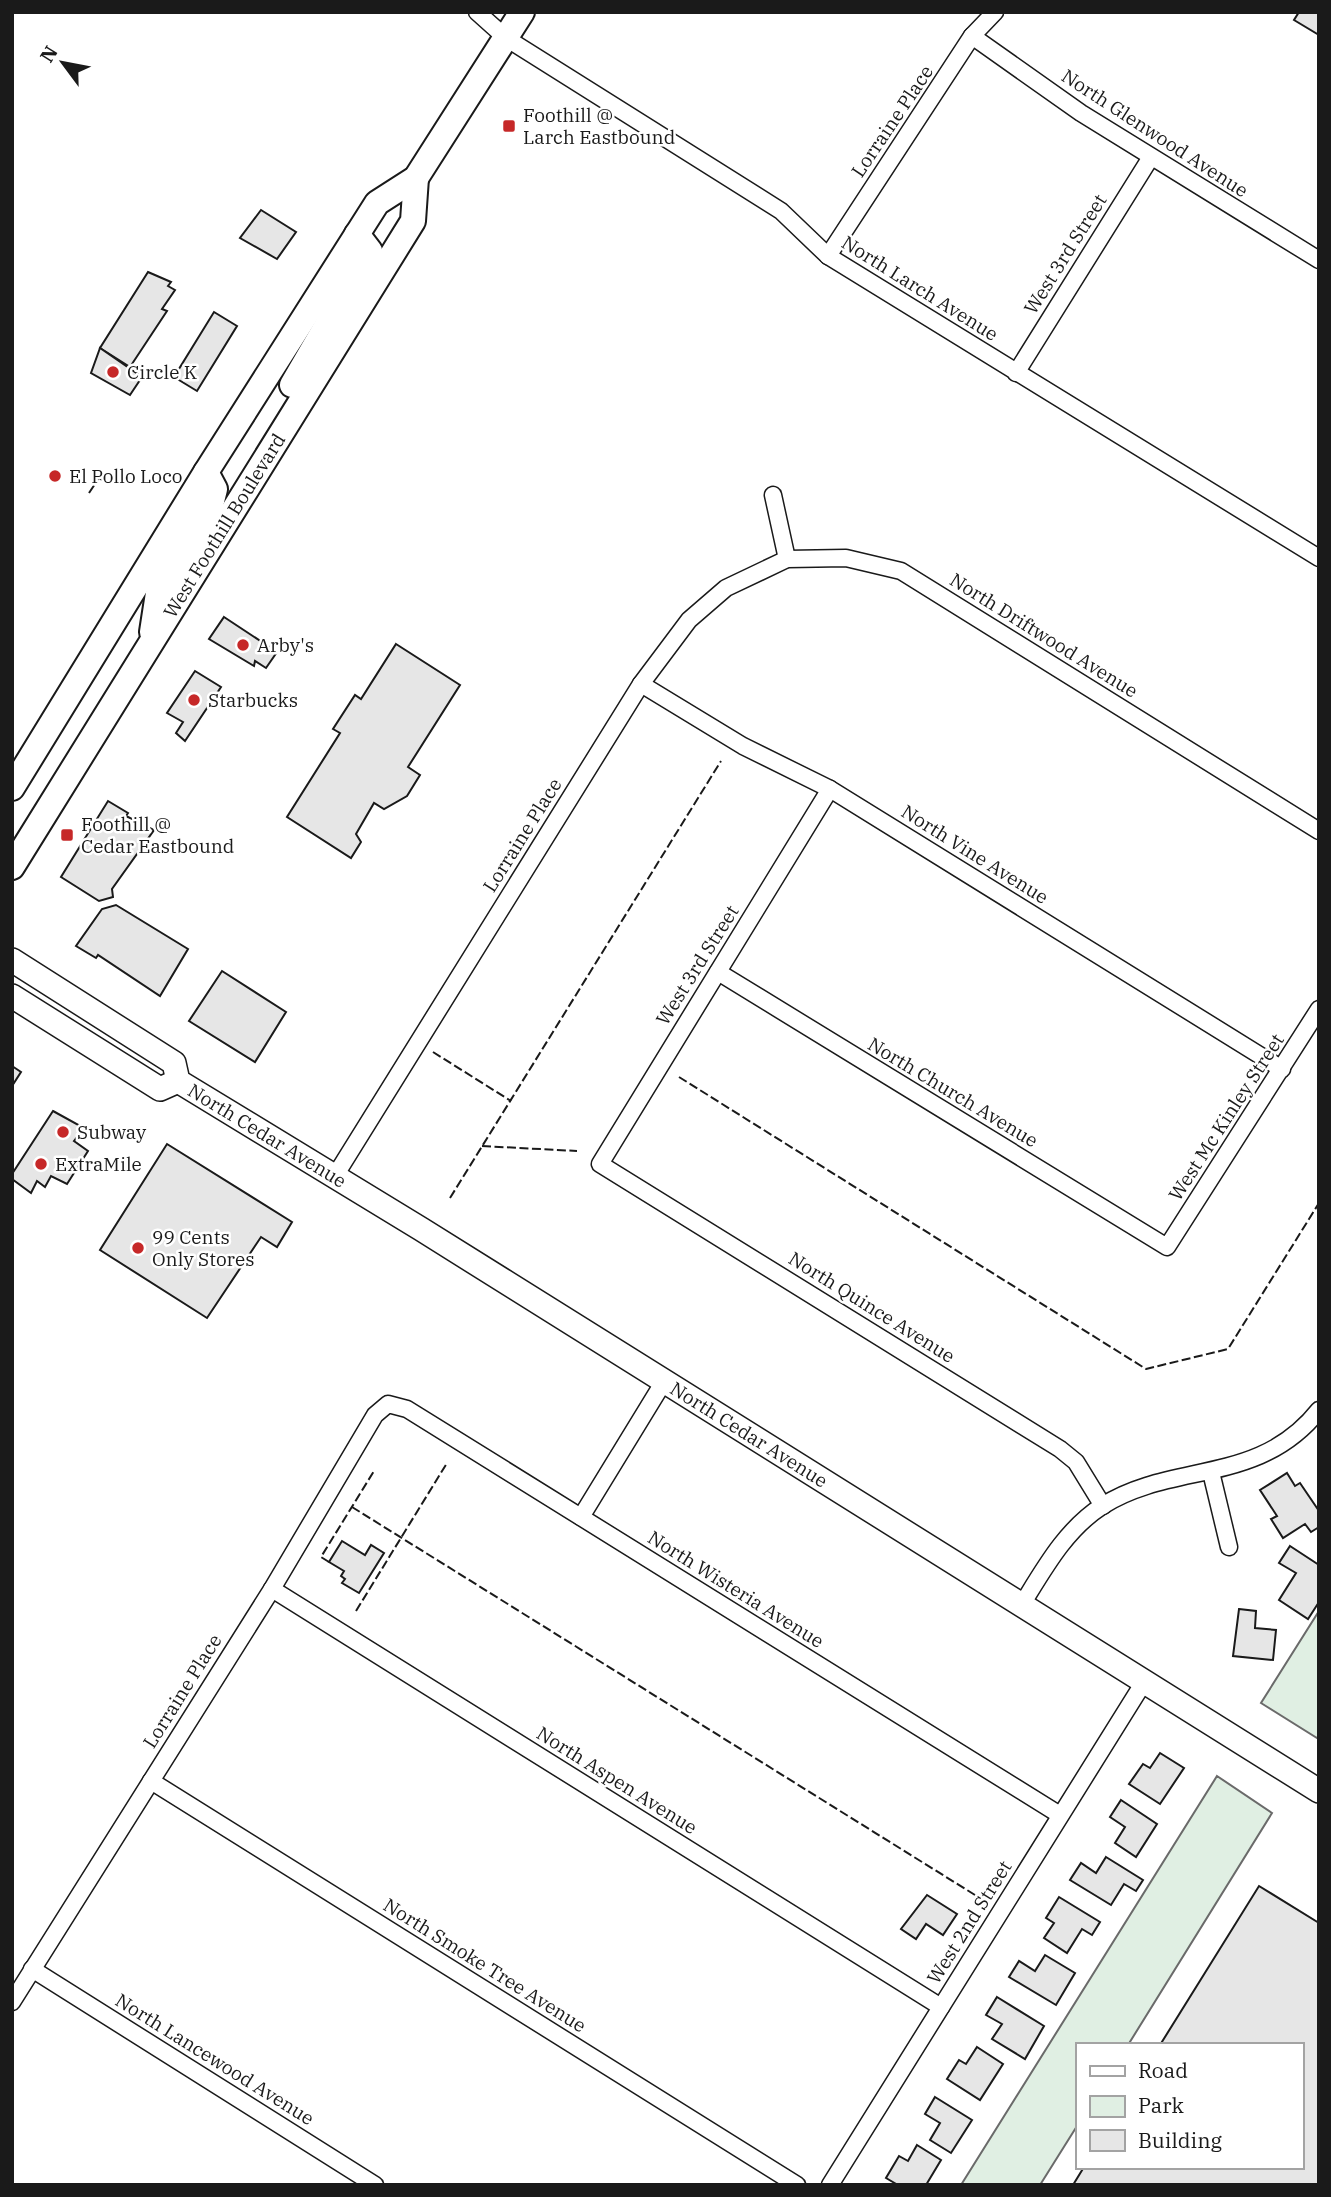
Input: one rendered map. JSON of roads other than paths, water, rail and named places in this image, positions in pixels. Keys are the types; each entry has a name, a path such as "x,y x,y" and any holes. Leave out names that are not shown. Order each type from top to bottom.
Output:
{"main road":[{"path":"12,788 206,472 377,203 416,178 522,12"},
{"name":"West Foothill Boulevard","path":"12,867 414,221 416,178"},
{"path":"287,423 289,390 370,251 357,234"},
{"path":"151,643 158,593 211,509 215,489 206,472"},
{"name":"North Cedar Avenue","path":"12,960 174,1063 178,1081 335,1176 1319,1791"},
{"name":"North Cedar Avenue","path":"12,996 160,1088 178,1081"}],"street":[{"name":"North Larch Avenue","path":"477,12 506,38 781,211 828,256 1319,558"},
{"name":"Lorraine Place","path":"828,256 972,36 995,12"},
{"name":"North Glenwood Avenue","path":"972,36 1151,158 1319,260"},
{"name":"West 3rd Street","path":"1016,373 1151,158"},
{"path":"773,495 787,559"},
{"name":"North Driftwood Avenue","path":"787,559 846,558 901,571 1319,831"},
{"name":"Lorraine Place","path":"335,1176 641,684 689,620 726,588 787,559"},
{"name":"North Vine Avenue","path":"641,684 743,746 830,789 1282,1069"},
{"name":"West 3rd Street","path":"600,1164 830,789"},
{"name":"North Church Avenue","path":"718,972 1167,1247"},
{"name":"West Mc Kinley Street","path":"1167,1247 1319,1009"},
{"name":"North Quince Avenue","path":"600,1164 1060,1449 1076,1462 1103,1506"},
{"path":"581,1517 663,1383"},
{"name":"Lorraine Place","path":"12,2003 272,1589 375,1415 388,1404"},
{"name":"North Wisteria Avenue","path":"388,1404 407,1409 1060,1815"},
{"path":"1021,1605 1061,1544 1080,1523 1103,1506 1137,1490 1250,1461 1290,1440 1319,1410"},
{"path":"1211,1472 1228,1547"},
{"name":"North Aspen Avenue","path":"272,1589 941,2007"},
{"name":"West 2nd Street","path":"830,2185 1144,1682"},
{"name":"North Smoke Tree Avenue","path":"151,1781 797,2185"},
{"name":"North Lancewood Avenue","path":"32,1969 376,2185"}],"place":[{"name":"Foothill @ Larch Eastbound","path":"509,126"},
{"name":"Circle K","path":"113,372"},
{"name":"El Pollo Loco","path":"55,476"},
{"name":"Arby's","path":"243,645"},
{"name":"Starbucks","path":"194,700"},
{"name":"Foothill @ Cedar Eastbound","path":"67,835"},
{"name":"Subway","path":"63,1132"},
{"name":"ExtraMile","path":"41,1164"},
{"name":"99 Cents Only Stores","path":"138,1248"}]}
